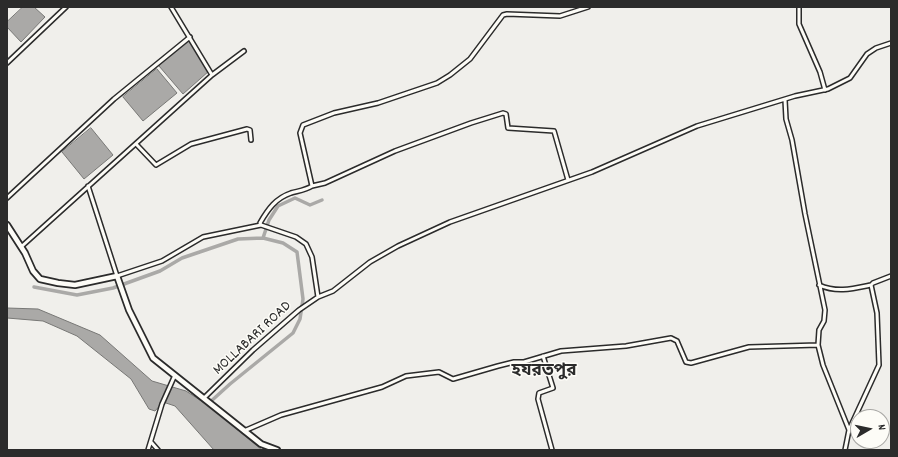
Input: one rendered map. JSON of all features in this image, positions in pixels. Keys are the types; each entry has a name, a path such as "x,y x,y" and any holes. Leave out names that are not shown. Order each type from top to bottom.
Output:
{"street":[{"path":"7,63 66,7"},
{"path":"171,7 190,36 212,75"},
{"path":"312,186 300,133 303,125 334,112 374,104 437,82 463,67 493,26 503,15 560,16 588,7"},
{"path":"799,7 799,24 820,72 825,90"},
{"path":"7,198 114,99 190,36"},
{"name":"MOLLABARI ROAD","path":"208,401 253,350 299,310 318,297 333,290 387,252 432,228 598,170 697,126 785,100 825,90 850,78 859,68 862,59 873,49 891,43"},
{"path":"21,246 212,75 244,51"},
{"path":"785,100 786,119 793,147 819,285 826,310 824,321 819,330 818,345 823,364 850,430 845,450"},
{"path":"261,225 260,223 267,211 282,197 325,183 395,151 503,113 506,114 508,128 554,131 568,180"},
{"path":"136,144 156,166 191,144 247,129 250,130 251,140"},
{"path":"88,186 122,290 143,341 152,358 261,444 277,450"},
{"path":"7,225 21,246 33,271 40,279 58,284 75,285 118,278 162,261 203,237 261,225 296,237 306,244 312,257 318,297"},
{"path":"819,285 830,290 840,291 871,285 872,283 891,276"},
{"path":"859,409 878,365 877,313 871,285"},
{"path":"244,431 281,415 382,387 406,376 439,372 453,379 514,362 524,362 561,351 626,346 671,338 677,341 686,362 748,347 818,345"},
{"path":"543,356 553,388 539,393 538,399 552,450"},
{"path":"148,450 162,404 175,375"},
{"path":"151,442 158,450"}],"shaded area":[{"path":"23,7 34,7 45,17 21,42 7,27 7,22"},
{"path":"189,40 209,71 183,94 159,66"},
{"path":"157,69 177,93 143,121 123,97"},
{"path":"91,128 113,155 84,179 62,152"},
{"path":"7,308 38,309 100,335 152,381 186,391 209,406 262,450 214,450 175,406 163,402 155,411 149,409 131,379 77,336 43,321 7,318"}],"waterway":[{"path":"263,238 269,220 278,206 295,198 310,205 322,200"},
{"path":"34,287 77,295 113,288 160,271 182,258 238,239 263,238 283,243 297,252 303,299 300,319 293,333 209,403"}],"district":[{"name":"হযরতপুর","path":"544,373"}]}
